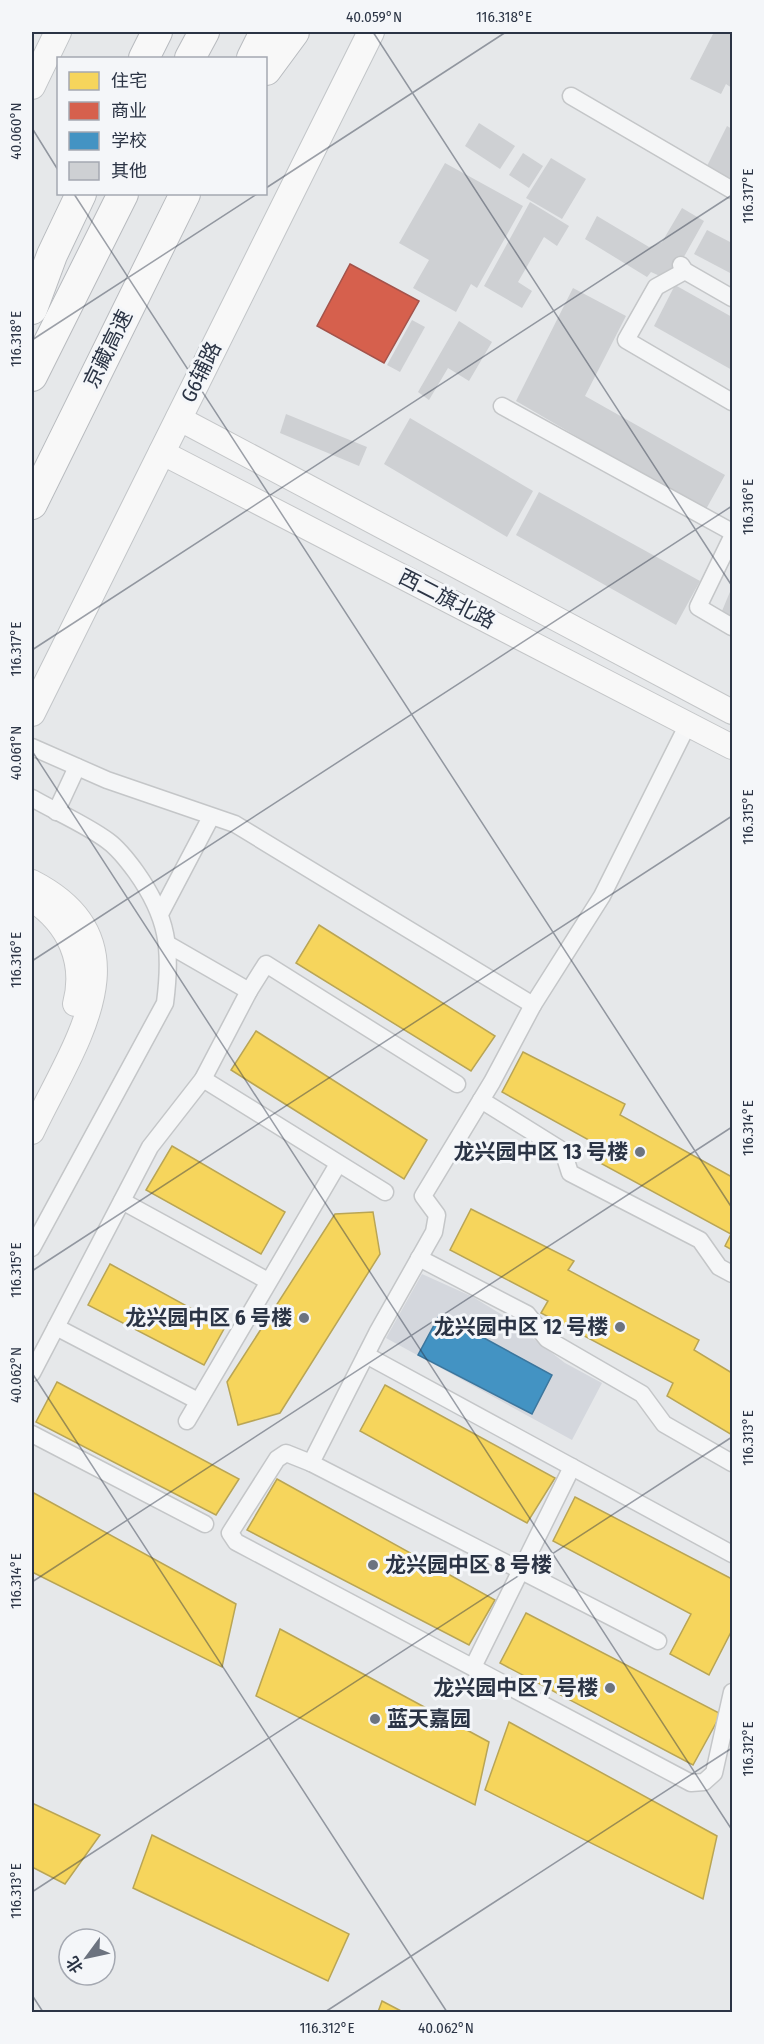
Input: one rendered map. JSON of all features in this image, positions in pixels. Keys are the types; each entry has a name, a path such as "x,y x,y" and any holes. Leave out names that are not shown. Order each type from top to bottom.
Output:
{"highway":[{"path":"144,57 157,32"},
{"path":"191,57 204,32"},
{"path":"252,57 265,32"},
{"path":"267,69 294,32"},
{"path":"32,309 52,255 81,195"},
{"path":"32,376 122,195"},
{"name":"京藏高速","path":"32,504 185,195"}],"main road":[{"path":"32,86 58,32"},
{"name":"G6辅路","path":"32,713 370,32"},
{"name":"西二旗北路","path":"178,418 732,712"},
{"name":"西二旗北路","path":"161,452 732,747"},
{"path":"32,882 57,898 81,924 90,939 96,971 90,1010 32,1132"},
{"path":"32,898 55,918 66,932 74,947 80,977 79,991 70,1017 32,1097"}],"street":[{"path":"571,96 732,190"},
{"path":"732,298 683,268 656,287 626,340 732,402"},
{"path":"502,406 732,532"},
{"path":"732,537 698,607 732,627"},
{"path":"311,1463 366,1355 434,1232 437,1215 423,1196 481,1100 533,1005 602,896 688,724"},
{"path":"32,747 77,767 235,824 533,1005"},
{"path":"56,812 77,767"},
{"path":"32,798 109,841 127,859 148,889 160,914 169,945 165,1003 32,1248"},
{"path":"160,914 211,817"},
{"path":"169,945 249,991"},
{"path":"32,1373 150,1147 203,1079 249,991 266,964 457,1084"},
{"path":"203,1079 385,1192"},
{"path":"481,1100 563,1151 570,1173 700,1240 718,1267 732,1274"},
{"path":"187,1421 338,1164"},
{"path":"122,1201 268,1281"},
{"path":"419,1258 527,1314 547,1339 642,1394 664,1424 732,1463"},
{"path":"56,1327 198,1401"},
{"path":"366,1355 732,1554"},
{"path":"32,1434 205,1524"},
{"path":"658,1641 311,1463 286,1453 277,1459 230,1533 236,1542 691,1783 704,1782 714,1773 732,1692"},
{"path":"473,1667 572,1467"}],"shaded area":[{"path":"422,1274 473,1297 504,1316 565,1363 602,1383 572,1440 386,1338"}],"building: 住宅":[{"path":"319,925 495,1036 471,1071 296,963"},
{"path":"256,1031 427,1140 404,1179 231,1070"},
{"name":"龙兴园中区 13 号楼","path":"523,1052 625,1104 620,1115 732,1177 732,1250 725,1246 731,1234 591,1158 598,1145 502,1092"},
{"path":"172,1146 285,1212 261,1254 146,1190"},
{"name":"龙兴园中区 12 号楼","path":"471,1209 574,1261 568,1270 699,1340 694,1350 732,1373 732,1435 667,1396 673,1383 541,1313 548,1301 450,1250"},
{"name":"龙兴园中区 6 号楼","path":"373,1212 380,1254 280,1413 238,1425 227,1382 335,1214"},
{"path":"110,1264 225,1327 204,1365 88,1305"},
{"path":"57,1382 239,1479 216,1515 36,1422"},
{"path":"385,1385 555,1478 527,1523 360,1431"},
{"name":"龙兴园中区 8 号楼","path":"277,1479 495,1600 469,1645 247,1530"},
{"path":"32,1492 236,1604 222,1667 32,1572"},
{"path":"575,1497 732,1579 732,1630 709,1675 670,1654 691,1614 553,1541"},
{"name":"龙兴园中区 7 号楼","path":"526,1613 721,1714 693,1765 500,1663"},
{"name":"蓝天嘉园","path":"280,1629 489,1742 475,1805 256,1696"},
{"name":"蓝天嘉园","path":"509,1722 717,1836 703,1899 485,1790"},
{"path":"32,1803 100,1835 65,1884 32,1867"},
{"path":"152,1835 349,1934 328,1981 133,1888"},
{"path":"382,2001 403,2012 378,2012"}],"building: 商业":[{"path":"350,264 419,301 384,363 317,326"}],"building: 学校":[{"path":"440,1314 552,1375 532,1414 418,1355"}],"building: 其他":[{"path":"714,32 732,32 732,88 726,84 721,94 690,79"},
{"path":"479,123 515,146 500,169 465,146"},
{"path":"727,126 732,129 732,187 704,172"},
{"path":"523,153 543,166 529,188 509,175"},
{"path":"551,158 586,179 562,219 526,198"},
{"path":"445,163 523,206 477,288 471,284 456,312 413,288 429,260 399,243"},
{"path":"530,202 569,226 557,246 544,237 518,282 532,291 522,308 484,286"},
{"path":"682,208 704,221 676,271 662,277 651,272 647,277 585,239 597,216 649,247 662,242"},
{"path":"707,230 732,243 732,274 694,254"},
{"path":"675,285 732,317 732,370 654,326"},
{"path":"573,288 626,316 585,396 725,475 705,511 516,401"},
{"path":"412,320 425,327 400,372 387,365"},
{"path":"459,321 492,342 469,381 448,368 429,400 418,392"},
{"path":"286,414 367,447 359,466 280,433"},
{"path":"410,418 533,491 507,537 384,464"},
{"path":"539,492 700,581 676,625 516,535"},
{"path":"732,587 732,617 722,611"}],"place":[{"name":"龙兴园中区 13 号楼","path":"640,1152"},
{"name":"龙兴园中区 6 号楼","path":"304,1318"},
{"name":"龙兴园中区 12 号楼","path":"620,1327"},
{"name":"龙兴园中区 8 号楼","path":"373,1565"},
{"name":"龙兴园中区 7 号楼","path":"610,1688"},
{"name":"蓝天嘉园","path":"375,1719"}]}
